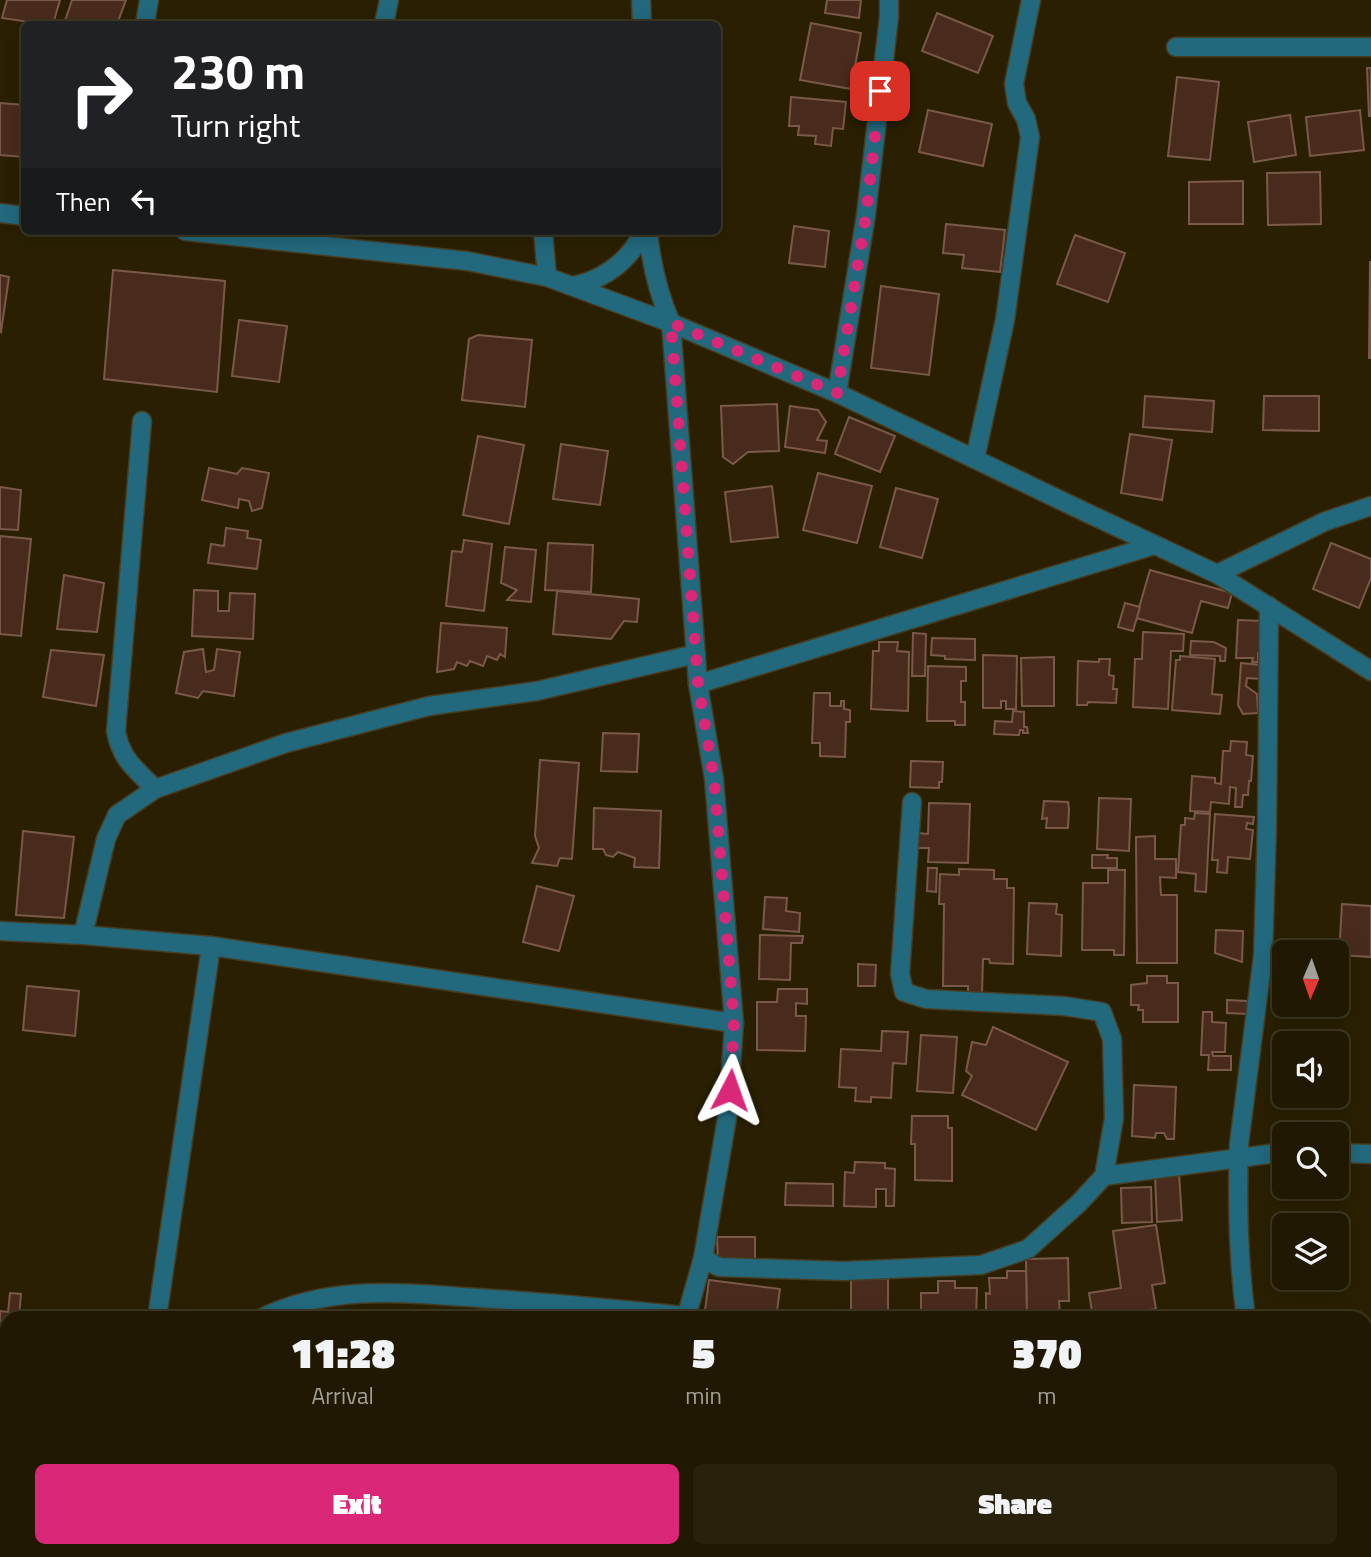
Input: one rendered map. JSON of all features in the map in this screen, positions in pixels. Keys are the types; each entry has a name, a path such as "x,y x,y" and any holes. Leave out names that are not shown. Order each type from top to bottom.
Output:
{"street":[{"path":"146,21 149,0"},
{"path":"384,21 388,0"},
{"path":"641,0 642,21"},
{"path":"837,393 866,215 889,0"},
{"path":"975,459 1005,320 1030,137 1026,119 1017,103 1014,84 1031,0"},
{"path":"1176,47 1371,47"},
{"path":"0,213 21,216"},
{"path":"223,235 467,261 547,277 671,323 837,393 1217,574 1371,671"},
{"path":"543,235 547,277"},
{"path":"573,286 589,283 616,268 643,235"},
{"path":"647,235 656,282 671,323 698,684 714,779 734,1023 728,1112 703,1258 689,1311"},
{"path":"142,421 116,731 123,756 155,789"},
{"path":"1217,574 1326,521 1371,506"},
{"path":"698,684 1155,545"},
{"path":"1246,1311 1237,1219 1238,1144 1263,956 1269,606"},
{"path":"83,935 106,839 117,815 155,789 286,743 429,706 537,691 696,654"},
{"path":"703,1258 719,1267 844,1271 981,1265 1028,1249 1079,1203 1104,1176 1114,1118 1112,1039 1102,1012 1064,1006 926,999 904,992 900,974 912,802"},
{"path":"0,931 211,946 734,1023"},
{"path":"158,1311 211,946"},
{"path":"1349,1153 1371,1154"},
{"path":"1104,1176 1272,1154"},
{"path":"277,1311 327,1297 384,1292 526,1301 627,1311"}],"building":[{"path":"7,0 60,0 54,21 2,18"},
{"path":"72,0 126,0 118,21 65,21"},
{"path":"827,0 861,0 859,18 825,13"},
{"path":"937,13 993,36 978,73 922,51"},
{"path":"811,23 861,33 851,89 800,80"},
{"path":"1367,68 1371,68 1371,116 1369,116"},
{"path":"1177,77 1219,82 1210,160 1168,156"},
{"path":"791,97 846,102 843,129 833,128 831,146 815,144 816,136 798,135 799,126 789,126"},
{"path":"0,103 21,105 21,157 0,155"},
{"path":"928,110 992,124 983,166 919,152"},
{"path":"1360,110 1364,150 1310,156 1306,117"},
{"path":"1290,115 1296,155 1254,162 1248,122"},
{"path":"1320,172 1321,224 1268,225 1267,173"},
{"path":"1243,181 1243,224 1189,224 1189,182"},
{"path":"946,224 1005,230 1000,272 962,268 964,255 943,253"},
{"path":"794,226 829,231 825,267 789,263"},
{"path":"1075,235 1125,253 1108,302 1057,284"},
{"path":"1370,262 1371,358 1369,358"},
{"path":"113,270 225,281 217,392 104,379"},
{"path":"0,275 9,277 1,332 0,331"},
{"path":"881,286 939,294 929,375 871,368"},
{"path":"239,320 287,326 279,382 232,376"},
{"path":"478,335 532,340 525,407 462,400 469,339"},
{"path":"1145,396 1214,401 1212,432 1143,427"},
{"path":"1264,396 1319,396 1319,431 1263,430"},
{"path":"777,404 779,451 748,452 733,464 723,457 721,406"},
{"path":"790,406 818,410 826,422 817,440 827,441 825,453 785,447"},
{"path":"849,417 895,436 880,472 835,454"},
{"path":"1130,434 1172,440 1162,500 1121,493"},
{"path":"478,436 524,445 509,524 463,515"},
{"path":"561,444 608,451 600,505 553,499"},
{"path":"209,468 237,474 242,468 269,473 262,508 252,511 249,501 239,499 238,508 202,500"},
{"path":"818,473 872,486 857,543 803,530"},
{"path":"772,486 778,537 731,542 725,492"},
{"path":"0,487 21,490 18,530 0,529"},
{"path":"896,488 938,499 922,558 880,547"},
{"path":"226,528 248,531 247,538 261,540 257,569 208,563 211,544 224,546"},
{"path":"0,536 31,539 21,636 0,634"},
{"path":"464,540 492,544 484,611 446,606 452,551 462,552"},
{"path":"548,543 593,545 591,592 545,590"},
{"path":"1331,543 1371,559 1371,578 1359,608 1313,589"},
{"path":"505,547 536,550 531,602 507,600 517,590 501,583"},
{"path":"1150,570 1232,593 1228,608 1201,601 1192,633 1136,618"},
{"path":"64,575 104,583 97,632 57,629"},
{"path":"194,590 218,591 218,611 229,611 230,593 255,594 253,639 192,636"},
{"path":"557,591 639,599 637,622 624,621 611,639 553,634"},
{"path":"1125,603 1140,607 1133,631 1118,627"},
{"path":"1238,620 1264,621 1262,653 1258,653 1258,662 1252,662 1253,658 1236,658"},
{"path":"441,623 507,628 505,657 500,654 497,660 487,656 483,666 470,661 467,666 457,662 454,669 437,672"},
{"path":"1143,632 1184,634 1183,651 1171,651 1168,709 1133,707 1135,659 1142,659"},
{"path":"913,633 926,634 925,676 912,676"},
{"path":"932,638 975,639 975,660 945,659 945,656 931,655"},
{"path":"1191,641 1214,642 1226,648 1225,661 1220,661 1220,656 1190,655"},
{"path":"879,642 898,642 897,651 909,652 908,711 871,709 873,651 879,651"},
{"path":"203,649 206,672 214,670 217,649 240,652 234,696 203,691 198,698 176,693 184,652"},
{"path":"51,650 104,655 96,706 43,697"},
{"path":"983,655 1017,656 1016,709 1006,709 1006,701 1001,701 1001,708 983,708"},
{"path":"1180,656 1215,659 1212,694 1222,695 1220,714 1172,710 1176,660 1180,660"},
{"path":"1054,657 1054,706 1022,706 1021,658"},
{"path":"1099,659 1110,659 1109,675 1114,676 1116,703 1088,702 1087,705 1077,705 1078,661 1099,662"},
{"path":"1241,663 1261,665 1260,679 1247,678 1246,686 1257,694 1258,713 1243,714 1238,705"},
{"path":"928,666 966,667 966,681 961,681 965,725 955,725 955,721 927,721"},
{"path":"814,693 830,693 830,706 841,706 841,701 844,701 844,709 850,710 850,722 846,722 845,757 820,756 820,743 812,743"},
{"path":"1013,711 1024,712 1024,727 1027,727 1028,733 1020,730 1019,735 994,734 995,721 1012,722"},
{"path":"603,733 639,734 637,772 601,771"},
{"path":"1231,741 1247,742 1246,755 1253,756 1248,795 1243,795 1242,807 1235,807 1236,788 1230,787 1229,804 1211,802 1210,812 1190,811 1192,776 1215,778 1215,783 1221,784 1223,751 1230,751"},
{"path":"540,760 579,763 572,859 560,858 557,866 532,863 539,848 535,836"},
{"path":"911,761 943,762 939,788 910,787"},
{"path":"1099,798 1131,799 1129,851 1097,849"},
{"path":"1044,801 1068,802 1068,828 1046,828 1047,818 1042,819"},
{"path":"929,803 970,804 968,863 928,862 929,848 917,848 917,833 928,834"},
{"path":"594,808 661,811 659,868 634,867 635,858 618,852 613,857 606,855 603,849 593,849"},
{"path":"1195,813 1210,814 1206,892 1195,891 1196,874 1178,872 1181,825 1185,825 1185,818 1194,819"},
{"path":"1215,814 1254,817 1253,824 1247,823 1246,829 1253,830 1250,859 1228,857 1227,873 1217,872 1218,860 1212,860"},
{"path":"23,831 74,837 64,918 16,915"},
{"path":"1155,836 1155,859 1176,859 1176,878 1160,877 1161,895 1177,895 1177,963 1137,963 1136,837"},
{"path":"1092,855 1117,858 1117,868 1092,868"},
{"path":"928,868 937,868 936,892 927,891"},
{"path":"959,869 994,870 994,879 1007,879 1007,888 1014,888 1013,964 990,963 989,959 983,959 982,993 968,992 968,986 943,986 944,904 939,904 940,874 959,875"},
{"path":"1108,870 1125,870 1124,955 1114,955 1114,950 1082,950 1083,883 1108,883"},
{"path":"537,886 574,896 559,951 523,942"},
{"path":"765,897 787,898 786,911 800,913 799,932 763,929"},
{"path":"1029,903 1057,904 1056,914 1062,915 1061,956 1027,954"},
{"path":"1342,904 1371,906 1371,957 1349,956 1349,940 1340,940"},
{"path":"1216,930 1243,931 1242,962 1215,953"},
{"path":"760,935 803,936 802,943 791,943 790,980 759,979"},
{"path":"858,964 876,965 875,986 858,986"},
{"path":"1147,976 1167,976 1167,983 1178,983 1178,1022 1143,1022 1143,1010 1138,1010 1139,1005 1131,1005 1131,985 1147,983"},
{"path":"27,986 79,991 75,1036 23,1030"},
{"path":"778,989 807,989 807,1004 796,1003 796,1016 806,1016 805,1051 757,1050 757,1002 777,1002"},
{"path":"1227,1000 1247,1001 1247,1014 1227,1013"},
{"path":"1203,1012 1212,1012 1212,1022 1226,1023 1225,1052 1212,1052 1213,1056 1231,1056 1231,1070 1208,1070 1209,1055 1201,1055"},
{"path":"993,1027 1068,1062 1036,1130 962,1095 972,1076 966,1071 972,1042 986,1045"},
{"path":"882,1031 908,1032 906,1064 893,1063 891,1098 871,1097 871,1102 855,1101 856,1088 839,1087 841,1049 881,1051"},
{"path":"921,1035 957,1037 953,1093 917,1091"},
{"path":"1134,1085 1176,1087 1174,1139 1167,1139 1164,1133 1156,1133 1155,1138 1132,1136"},
{"path":"912,1116 948,1116 948,1128 952,1128 952,1181 915,1180 915,1144 911,1144"},
{"path":"855,1162 885,1163 885,1168 895,1169 894,1206 886,1206 886,1189 876,1189 876,1207 844,1206 845,1172 854,1173"},
{"path":"1179,1173 1182,1220 1157,1222 1155,1175"},
{"path":"786,1183 833,1184 833,1206 785,1205"},
{"path":"1151,1187 1152,1222 1122,1223 1121,1188"},
{"path":"1156,1225 1165,1283 1152,1285 1156,1309 1092,1311 1089,1293 1121,1288 1113,1231"},
{"path":"717,1237 755,1237 755,1262 718,1262"},
{"path":"1068,1258 1069,1301 1059,1301 1060,1311 1027,1311 1026,1259"},
{"path":"1007,1271 1026,1271 1027,1311 986,1311 986,1293 990,1294 989,1278 1007,1278"},
{"path":"851,1279 888,1279 888,1311 851,1311"},
{"path":"709,1280 780,1289 777,1311 705,1311"},
{"path":"938,1281 955,1281 955,1288 977,1288 976,1311 921,1311 921,1293 938,1293"},
{"path":"10,1293 21,1294 20,1311 8,1311"}],"route":[{"path":"730,1090 734,1023 714,779 698,684 671,323 837,393 866,215 880,91"}]}
